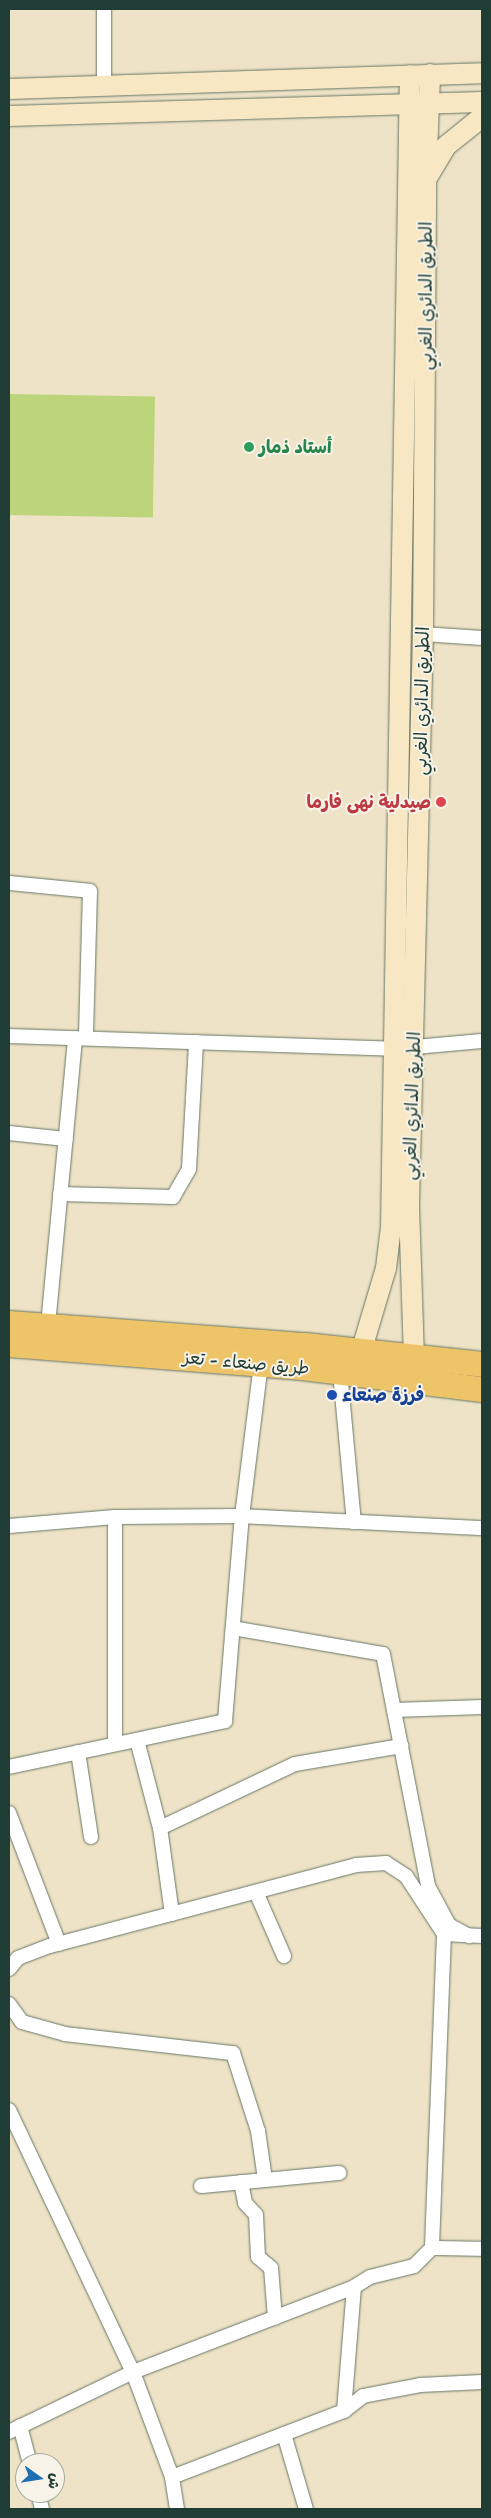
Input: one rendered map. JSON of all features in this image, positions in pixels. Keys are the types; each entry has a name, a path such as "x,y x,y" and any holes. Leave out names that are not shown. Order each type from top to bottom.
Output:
{"highway":[{"name":"طريق صنعاء - تعز","path":"9,1323 48,1325 304,1356 340,1372 482,1389"},
{"name":"طريق صنعاء - تعز","path":"9,1344 261,1363 304,1356 361,1352 482,1364"}],"main road":[{"path":"9,89 482,73"},
{"name":"الطريق الدائري الغربي","path":"361,1352 386,1268 391,1229 393,1048 419,106 430,74"},
{"name":"الطريق الدائري الغربي","path":"410,75 419,106 426,180 423,634 409,1205 414,1358"},
{"path":"9,116 419,106 482,102"},
{"path":"426,180 446,146 482,117"}],"street":[{"path":"104,9 104,86"},
{"path":"423,634 482,638"},
{"path":"9,883 90,891 80,1038 66,1139 48,1325"},
{"path":"9,1036 393,1048 482,1042"},
{"path":"60,1194 173,1197 189,1169 196,1042"},
{"path":"9,1133 66,1139"},
{"path":"9,1767 225,1721 242,1516 261,1363"},
{"path":"340,1372 354,1522"},
{"path":"9,1526 115,1517 242,1516 482,1528"},
{"path":"115,1517 115,1744"},
{"path":"233,1628 384,1654 428,1886 449,1925 475,1936"},
{"path":"394,1710 482,1707"},
{"path":"137,1740 160,1828 172,1914"},
{"path":"160,1828 295,1764 402,1746"},
{"path":"78,1752 91,1837"},
{"path":"9,1813 59,1944"},
{"path":"9,1969 18,1958 59,1944 356,1865 386,1863 406,1876 444,1934 432,2248 414,2266 370,2277 354,2287 134,2372 14,2429 25,2453"},
{"path":"256,1892 284,1956"},
{"path":"444,1934 475,1936"},
{"path":"9,2004 22,2022 65,2034 233,2052 258,2130 265,2179"},
{"path":"9,2110 134,2372 172,2477 177,2509"},
{"path":"201,2186 339,2173"},
{"path":"241,2182 245,2203 256,2215 258,2257 271,2268 274,2318"},
{"path":"432,2248 482,2249"},
{"path":"344,2410 354,2287"},
{"path":"172,2477 344,2410 363,2396 420,2385 482,2382"},
{"path":"284,2434 306,2509"}],"green space":[{"path":"9,394 155,397 153,518 9,515"}],"place":[{"name":"أستاد ذمار","path":"249,447"},
{"name":"صيدلية نهى فارما","path":"441,802"},
{"name":"فرزة صنعاء","path":"332,1395"}]}
